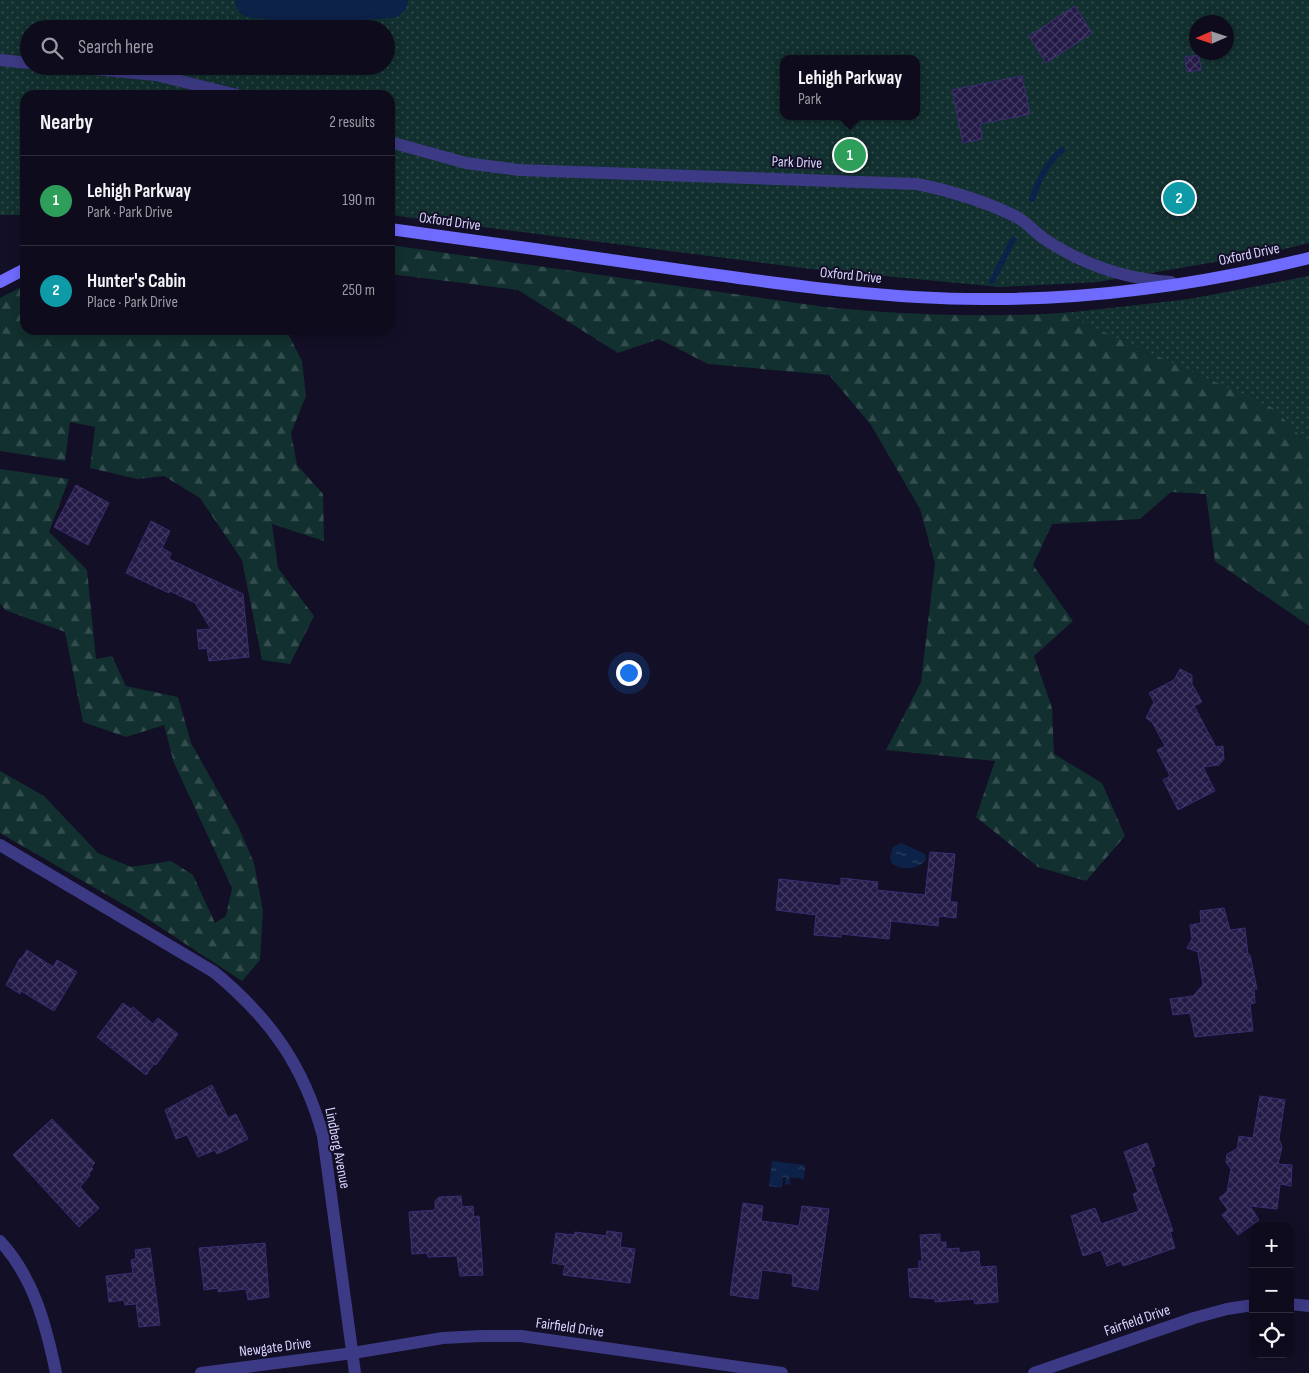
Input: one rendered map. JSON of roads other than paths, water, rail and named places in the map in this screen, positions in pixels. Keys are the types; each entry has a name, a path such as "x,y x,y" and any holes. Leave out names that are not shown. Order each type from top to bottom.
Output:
{"main road":[{"name":"Oxford Drive","path":"395,230 790,285 885,295 1020,299 1113,292 1184,284 1246,273 1309,258"},
{"path":"0,282 20,272"}],"street":[{"path":"0,60 20,62"},
{"path":"156,75 217,90"},
{"name":"Park Drive","path":"395,143 466,162 519,170 917,184 979,200 1018,217 1044,239 1065,252 1102,270 1146,281 1184,284"},
{"name":"Lindberg Avenue","path":"0,844 214,972 243,996 276,1033 302,1076 316,1110 322,1136 356,1373"},
{"path":"0,1241 24,1273 37,1299 46,1327 56,1373"},
{"path":"1294,1304 1309,1306"},
{"name":"Fairfield Drive","path":"1034,1373 1194,1318 1227,1309 1249,1306"},
{"name":"Fairfield Drive","path":"353,1353 443,1338 521,1336 782,1373"},
{"name":"Newgate Drive","path":"201,1373 353,1353"}],"water":[{"path":"901,843 925,854 926,860 910,868 901,868 892,864 890,857 893,847"},
{"path":"772,1161 805,1165 804,1179 789,1177 791,1185 785,1184 785,1179 788,1178 783,1177 782,1188 769,1186"}],"waterway":[{"path":"253,0 315,5 390,0"},
{"path":"1032,199 1044,172 1062,150"},
{"path":"992,281 1013,240"}],"place":[{"name":"Lehigh Parkway","path":"850,155"},
{"name":"Hunter's Cabin","path":"1179,198"}]}
